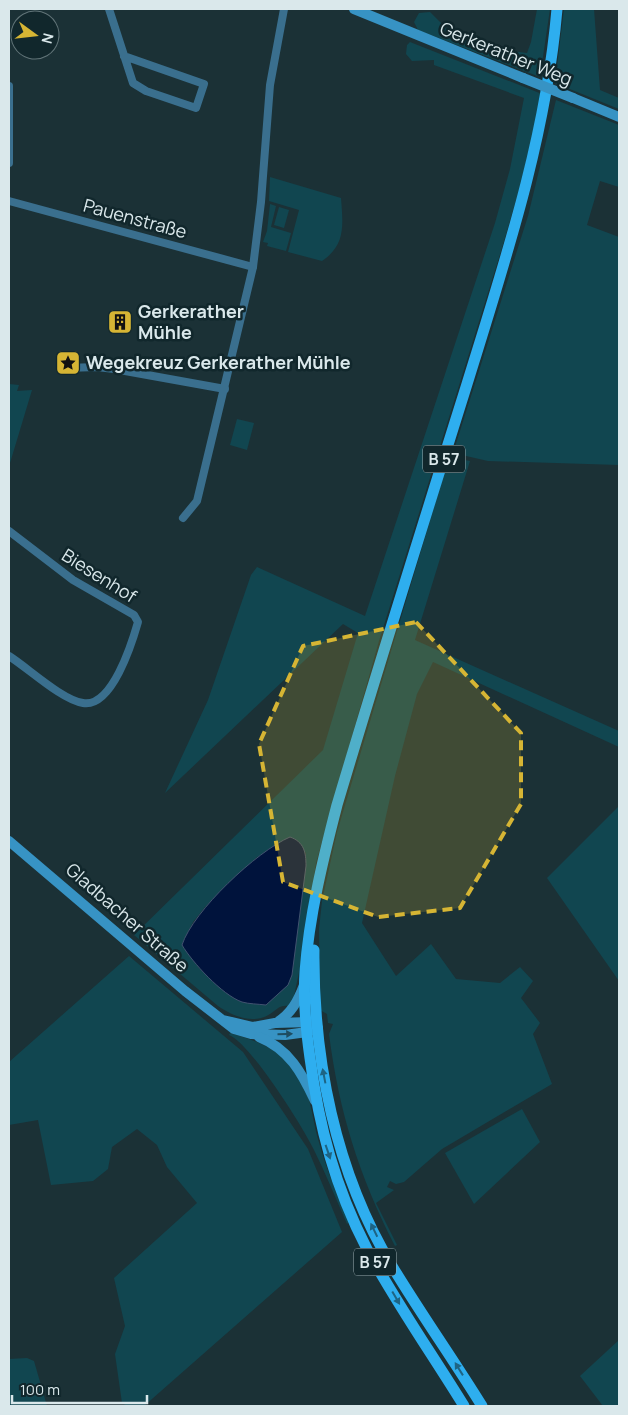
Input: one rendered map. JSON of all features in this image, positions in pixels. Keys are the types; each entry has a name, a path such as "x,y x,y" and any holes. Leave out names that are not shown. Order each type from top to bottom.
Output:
{"main road":[{"name":"B 57","path":"464,1406 367,1249 343,1195 324,1140 316,1104 305,982 315,906 337,805 521,202 546,96 558,9"},
{"name":"B 57","path":"315,906 314,979 310,1027 321,1063 339,1142 359,1200 391,1265 482,1406"}],"street":[{"path":"109,9 124,56 133,83 146,91 196,108 204,84 124,56"},
{"path":"183,518 197,501 225,389 252,267 261,202 270,85 284,9"},
{"name":"Gerkerather Weg","path":"354,9 619,117"},
{"path":"9,86 9,163"},
{"name":"Pauenstraße","path":"9,201 252,267"},
{"path":"66,368 97,367 120,370 225,389"},
{"name":"Biesenhof","path":"9,531 73,580 134,615 138,622 132,643 109,690 93,701 84,704 54,688 9,656"},
{"name":"Gladbacher Straße","path":"9,841 185,991 222,1020 234,1029 270,1041 286,1054 299,1068 316,1104"},
{"path":"275,1023 284,1018 297,1003 305,982"},
{"name":"Gladbacher Straße","path":"222,1020 253,1027 275,1023 310,1027"},
{"path":"251,1034 285,1035 310,1027"}],"highlighted area":[{"path":"416,622 521,733 521,804 460,908 378,917 283,882 259,744 303,646"}],"shaded area":[{"path":"537,9 550,9 540,77 418,30 414,22 419,13 430,12 449,31 460,38 509,54 512,51 527,53"},
{"path":"564,9 594,9 600,90 619,98 619,109 555,83"},
{"path":"410,42 542,94 521,183 502,248 379,641 316,863 302,958 294,996 288,1006 280,1007 264,1017 257,1019 243,1018 218,1006 134,935 323,750 358,633 343,624 165,793 208,700 251,575 257,567 365,616 495,223 510,169 524,98 434,65 434,60 412,61 406,54 407,45","holes":["297,840 306,853 292,975 266,1005 240,1001 199,968 182,944 193,922 205,907 257,857"]},
{"path":"556,100 619,125 619,187 600,181 587,225 619,237 619,465 488,461 453,453 528,216"},
{"path":"270,177 341,198 342,226 339,241 330,255 322,261 288,252 299,210 269,201"},
{"path":"270,204 276,206 271,227 291,233 286,251 267,246 268,243 263,242 267,231"},
{"path":"279,207 289,210 284,228 274,225"},
{"path":"9,384 19,385 17,391 32,390 10,463"},
{"path":"237,419 254,423 247,450 230,445"},
{"path":"449,457 470,461 415,640 619,731 619,747 433,662 417,694 395,776 362,923 396,976 431,944 456,979 500,983 520,967 533,981 521,998 540,1023 533,1034 552,1084 442,1149 404,1182 396,1184 390,1181 387,1187 394,1190 376,1203 397,1245 395,1246 382,1220 361,1169 338,1090 329,1034 333,1024 328,1023 327,1014 320,1010 319,929 322,901 337,832"},
{"path":"619,806 619,981 547,878"},
{"path":"129,956 243,1052 308,1149 342,1232 144,1406 127,1406 122,1403 115,1354 125,1326 114,1278 197,1203 167,1167 157,1145 137,1129 112,1147 108,1169 93,1181 51,1185 38,1120 9,1125 9,1062"},
{"path":"230,1033 257,1042 282,1056 301,1078 308,1094 318,1139 325,1160 349,1222 347,1224 318,1159 299,1123 250,1053 229,1035"},
{"path":"522,1109 540,1142 474,1204 445,1153"},
{"path":"619,1340 619,1406 603,1406 580,1376"},
{"path":"27,1358 34,1361 47,1406 9,1406 9,1359"}],"water":[{"path":"290,837 295,839 303,848 306,866 292,975 288,985 266,1005 242,1002 226,993 208,977 182,945 188,931 199,916 244,868 276,844"}],"place":[{"name":"Gerkerather Mühle","path":"120,322"},
{"name":"Wegekreuz Gerkerather Mühle","path":"68,363"}]}
